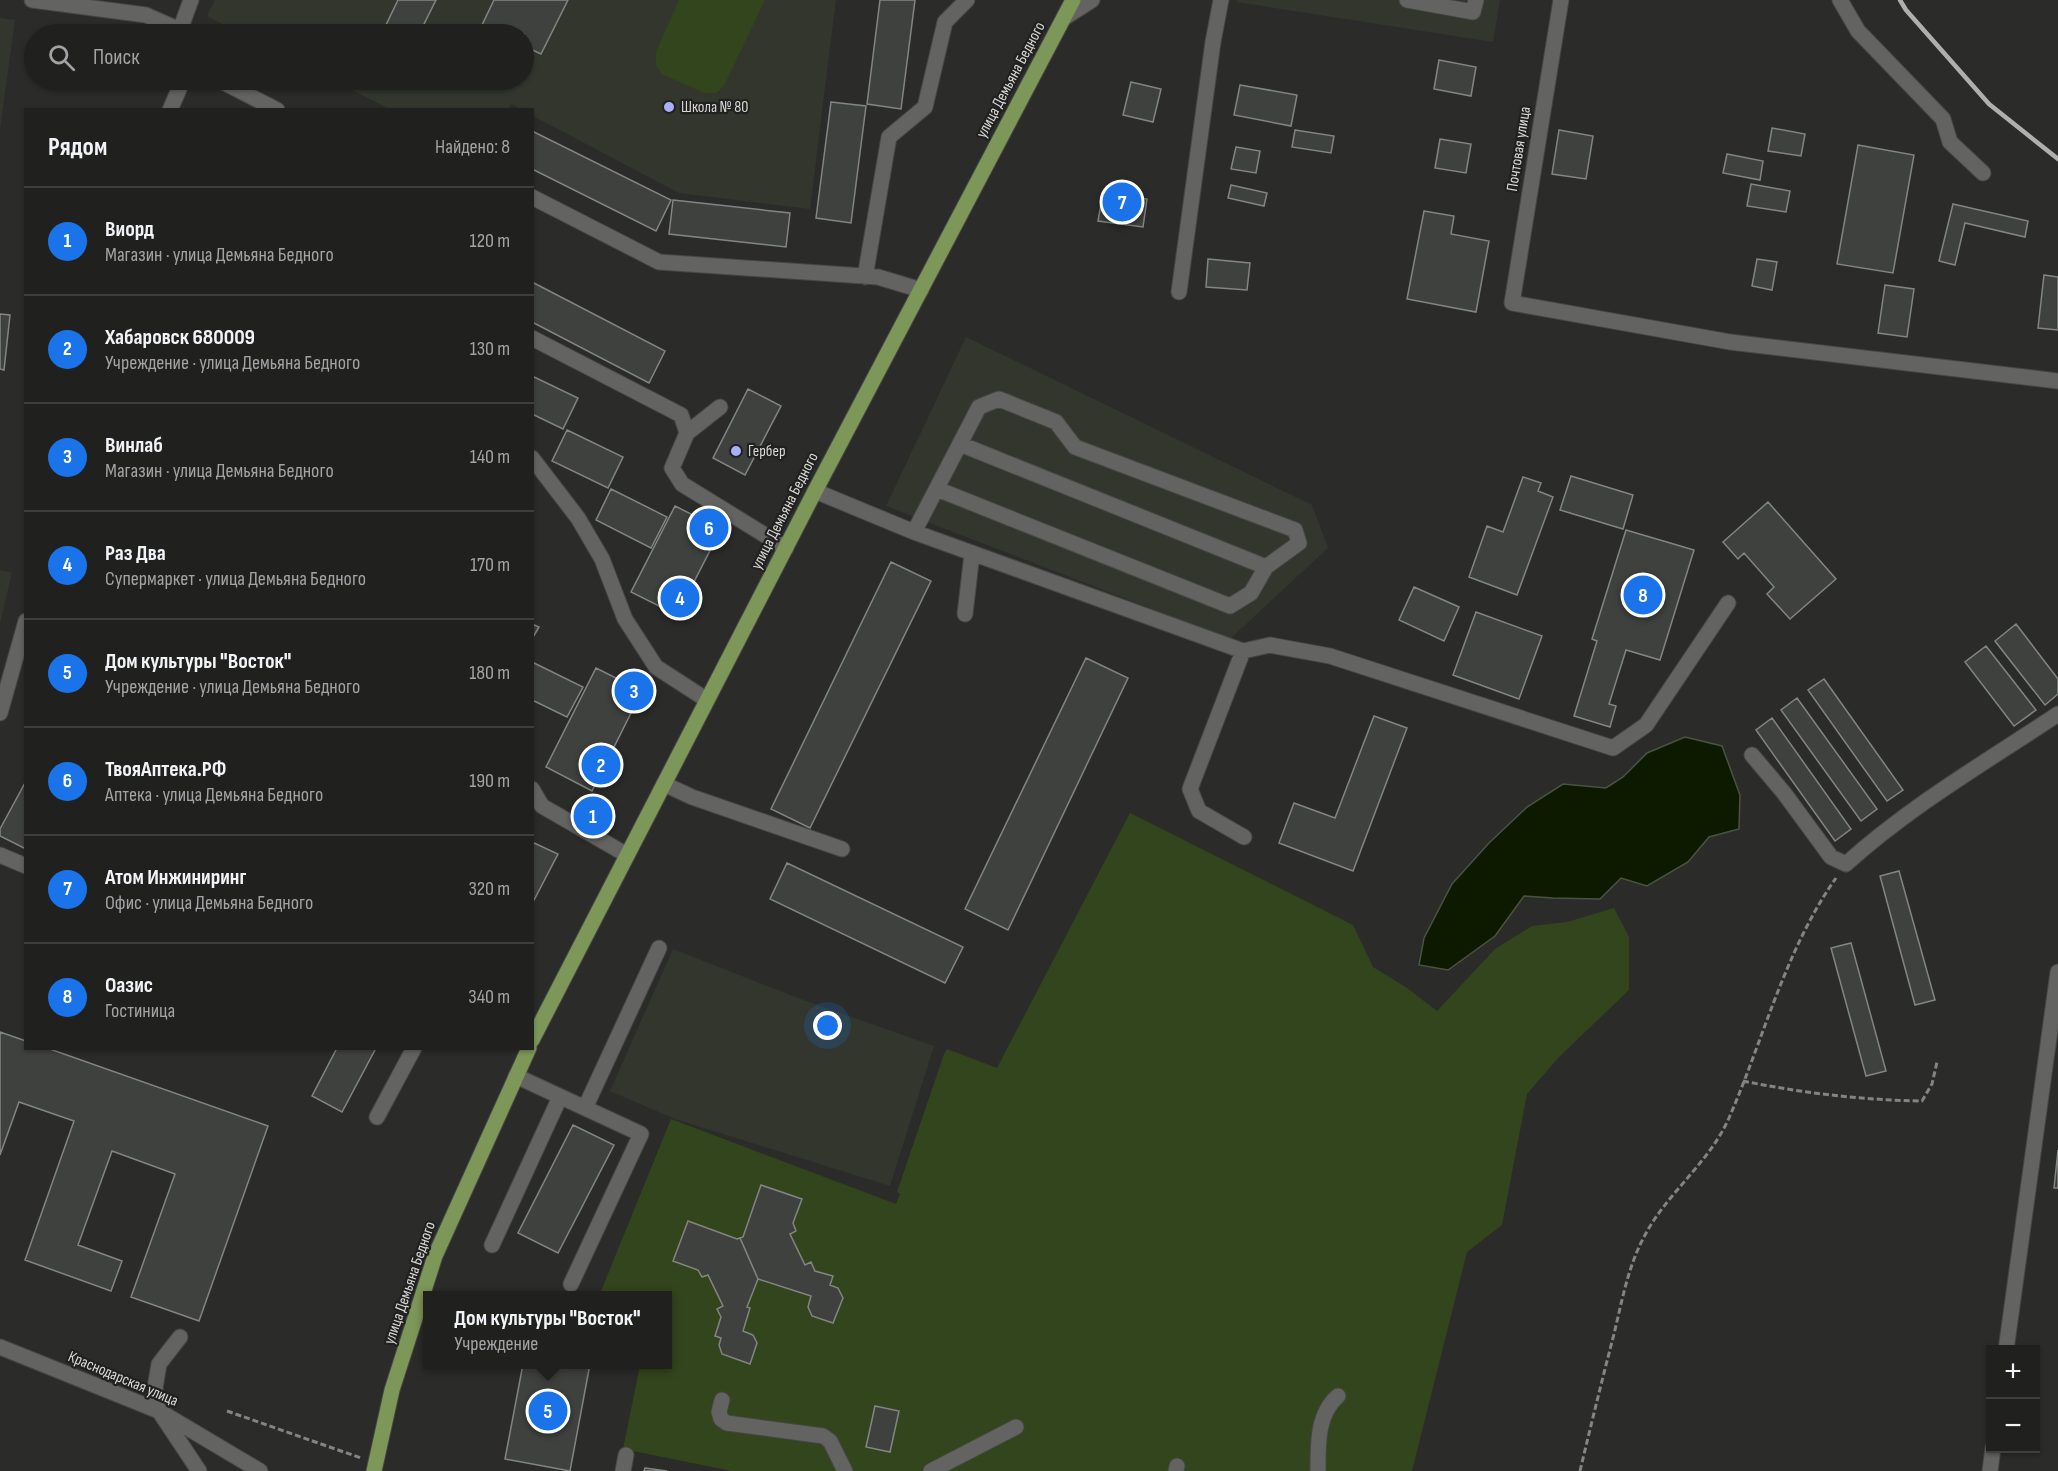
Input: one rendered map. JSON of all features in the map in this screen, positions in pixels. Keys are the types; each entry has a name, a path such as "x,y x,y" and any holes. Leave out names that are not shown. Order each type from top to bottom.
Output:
{"main road":[{"name":"улица Демьяна Бедного","path":"537,1019 627,855 1073,0"},
{"name":"улица Демьяна Бедного","path":"424,1291 435,1256 528,1050"},
{"name":"улица Демьяна Бедного","path":"375,1467 392,1390 423,1293"}],"street":[{"path":"32,0 146,15 165,24"},
{"path":"184,24 191,0"},
{"path":"865,277 889,137 925,107 945,22 967,0"},
{"path":"1064,18 1092,0"},
{"path":"1179,292 1211,53 1221,0"},
{"path":"1407,0 1473,12 1476,0"},
{"name":"Почтовая улица","path":"1561,0 1512,303 1730,342 2058,381"},
{"path":"1840,0 1858,31 1943,119 1950,142 1983,173"},
{"path":"171,108 179,90"},
{"path":"239,90 274,108"},
{"path":"534,197 659,262 878,277 921,290"},
{"path":"534,339 681,415 687,432"},
{"path":"914,532 979,407 999,399 1056,422 1075,447 1295,530 1299,543 1266,567 1251,593 1230,606 937,489"},
{"path":"720,407 687,432 672,468 682,484 786,548"},
{"path":"960,444 1266,567"},
{"path":"534,461 578,518 603,559 625,619 656,667 707,700"},
{"path":"815,491 972,554 1243,651 1270,645 1330,656 1613,748 1646,725 1728,603"},
{"path":"965,614 972,554"},
{"path":"0,713 24,628"},
{"path":"1243,651 1190,789 1199,811 1244,837"},
{"path":"1752,755 1784,793 1831,857 1846,864 1872,841 1940,792 2058,714"},
{"path":"664,784 692,797 842,849"},
{"path":"534,792 542,806 627,855"},
{"path":"0,855 24,865"},
{"path":"585,1108 659,948"},
{"path":"2007,1345 2058,972"},
{"path":"377,1117 413,1050"},
{"path":"516,1077 641,1134 571,1284"},
{"path":"492,1245 560,1097"},
{"path":"180,1337 159,1364 155,1388 159,1411 199,1471"},
{"name":"Краснодарская улица","path":"2,1352 159,1411 260,1471"},
{"path":"1318,1471 1320,1436 1326,1409 1338,1396"},
{"path":"722,1400 719,1412 721,1419 727,1424 823,1436 830,1441 845,1471"},
{"path":"931,1471 1016,1427"},
{"path":"1990,1471 1992,1453"},
{"path":"623,1471 626,1455"}],"path":[{"path":"1580,1471 1629,1273 1640,1246 1661,1208 1704,1159 1728,1120 1770,1007 1814,912 1846,864"},
{"path":"1743,1082 1785,1090 1860,1098 1922,1101 1932,1084 1937,1062"},
{"path":"226,1411 375,1467"}],"shaded area":[{"name":"Школа № 80","path":"215,0 836,0 810,209 679,193 534,117 534,108 519,108 511,104 509,108 388,108 351,90 534,90 534,24 223,24 207,16"},
{"path":"1237,0 1500,0 1493,42 1237,2"},
{"path":"0,18 15,20 0,129"},
{"path":"966,337 1312,505 1328,548 1230,639 886,506"},
{"path":"0,570 12,573 0,623"},
{"path":"1685,737 1722,746 1740,795 1739,829 1709,837 1688,862 1647,886 1621,878 1600,899 1524,896 1495,936 1448,970 1419,965 1424,938 1452,884 1489,843 1527,807 1563,784 1606,788 1623,777 1647,753"},
{"path":"673,949 798,998 934,1046 890,1186 675,1119 610,1091"}],"green space":[{"path":"679,0 765,0 724,86 716,93 704,93 662,74 656,65 656,52"},
{"path":"1130,813 1353,925 1373,967 1407,988 1437,1011 1495,949 1532,926 1567,922 1614,908 1629,937 1629,990 1559,1057 1527,1094 1502,1225 1467,1252 1412,1471 732,1471 623,1449 639,1369 672,1369 672,1291 601,1291 671,1119 896,1204 900,1194 897,1192 947,1049 997,1068"}],"building":[{"path":"398,0 436,0 424,24 386,24"},
{"path":"494,0 568,0 541,54 534,51 534,24 482,24"},
{"path":"880,0 915,0 901,109 867,104"},
{"path":"1439,60 1476,67 1471,96 1434,89"},
{"path":"1131,82 1161,89 1153,122 1123,115"},
{"path":"1240,85 1297,95 1291,126 1234,115"},
{"path":"831,102 866,106 851,223 816,218"},
{"path":"1772,128 1805,134 1801,156 1768,151"},
{"path":"1295,130 1334,136 1331,153 1292,147"},
{"path":"1559,130 1593,136 1586,179 1552,174"},
{"path":"534,132 671,200 656,231 534,170"},
{"path":"1440,139 1471,144 1466,173 1435,168"},
{"path":"1858,145 1914,155 1893,273 1837,264"},
{"path":"1236,147 1260,151 1256,173 1231,169"},
{"path":"1727,154 1763,161 1760,180 1723,173"},
{"path":"1751,184 1790,191 1786,212 1747,206"},
{"path":"1231,185 1267,193 1264,206 1228,198"},
{"path":"1103,192 1147,199 1143,227 1098,221"},
{"path":"673,200 790,213 786,247 669,234"},
{"path":"1953,204 2028,221 2025,237 1965,223 1955,265 1939,261"},
{"path":"1424,211 1454,216 1451,234 1489,241 1476,312 1407,299"},
{"path":"1208,259 1250,263 1247,290 1206,287"},
{"path":"1757,259 1777,262 1772,290 1752,286"},
{"path":"2044,275 2058,277 2058,330 2038,328"},
{"path":"534,283 665,351 649,383 534,323"},
{"path":"1885,285 1914,289 1907,337 1878,333"},
{"path":"0,314 10,315 4,370 0,369"},
{"path":"534,377 578,398 563,429 534,415"},
{"path":"748,389 781,406 745,475 713,458"},
{"path":"567,430 623,457 608,488 552,461"},
{"path":"1571,476 1633,495 1623,529 1560,510"},
{"path":"1523,477 1541,483 1538,491 1553,497 1517,595 1469,577 1487,526 1503,532"},
{"path":"611,489 667,517 651,548 596,520"},
{"path":"1768,502 1836,579 1790,619 1767,594 1774,587 1744,553 1738,559 1723,542"},
{"path":"675,506 721,529 677,615 631,592"},
{"path":"1626,530 1694,550 1660,660 1626,650 1609,704 1616,706 1610,727 1574,716 1597,641 1592,639"},
{"path":"891,562 931,581 810,828 771,809"},
{"path":"1414,587 1459,607 1444,641 1399,620"},
{"path":"1476,612 1542,636 1519,699 1453,675"},
{"path":"2016,624 2058,679 2058,694 2045,705 1995,641"},
{"path":"534,625 539,627 534,636"},
{"path":"1986,646 2036,710 2014,726 1965,662"},
{"path":"1086,658 1128,678 1008,930 965,909"},
{"path":"534,663 583,687 567,717 534,701"},
{"path":"596,668 642,691 592,791 546,767"},
{"path":"1824,679 1903,790 1887,801 1808,690"},
{"path":"1797,698 1877,809 1861,821 1781,710"},
{"path":"1374,716 1407,728 1353,871 1279,843 1294,803 1335,818"},
{"path":"1772,718 1851,829 1835,841 1756,730"},
{"path":"24,785 24,848 0,836 0,829"},
{"path":"534,843 558,854 534,900"},
{"path":"787,863 963,947 945,983 770,899"},
{"path":"1899,871 1935,1000 1915,1005 1880,876"},
{"path":"1851,943 1886,1071 1866,1076 1831,948"},
{"path":"0,1032 24,1040 24,1050 53,1050 268,1126 199,1321 131,1297 175,1174 112,1151 78,1245 122,1261 111,1291 25,1260 74,1121 19,1102 0,1155"},
{"path":"336,1050 375,1050 342,1112 312,1096"},
{"path":"573,1125 614,1145 558,1253 518,1233"},
{"path":"2058,1150 2058,1188 2054,1188"},
{"path":"761,1185 802,1199 793,1223 796,1231 790,1234 805,1265 811,1262 815,1271 833,1276 830,1285 838,1288 843,1298 833,1323 812,1316 808,1307 811,1296 758,1279 740,1238 743,1237"},
{"path":"688,1221 737,1239 740,1238 758,1279 747,1307 750,1308 743,1331 753,1335 757,1343 750,1364 722,1354 719,1345 721,1338 715,1336 721,1317 717,1309 723,1306 708,1275 702,1277 698,1270 673,1261"},
{"path":"522,1369 589,1369 570,1471 505,1459"},
{"path":"875,1406 899,1411 890,1452 866,1447"},
{"path":"645,1468 667,1471 644,1471"}],"railway":[{"path":"1900,0 1906,10 1989,104 2058,159"}],"place":[{"name":"Школа № 80","path":"669,107"},
{"name":"Атом Инжиниринг","path":"1122,202"},
{"name":"Гербер","path":"736,451"},
{"name":"ТвояАптека.РФ","path":"709,528"},
{"name":"Оазис","path":"1643,595"},
{"name":"Раз Два","path":"680,598"},
{"name":"Винлаб","path":"634,691"},
{"name":"Хабаровск 680009","path":"601,765"},
{"name":"Виорд","path":"593,816"},
{"name":"Дом культуры \"Восток\"","path":"548,1411"}]}
